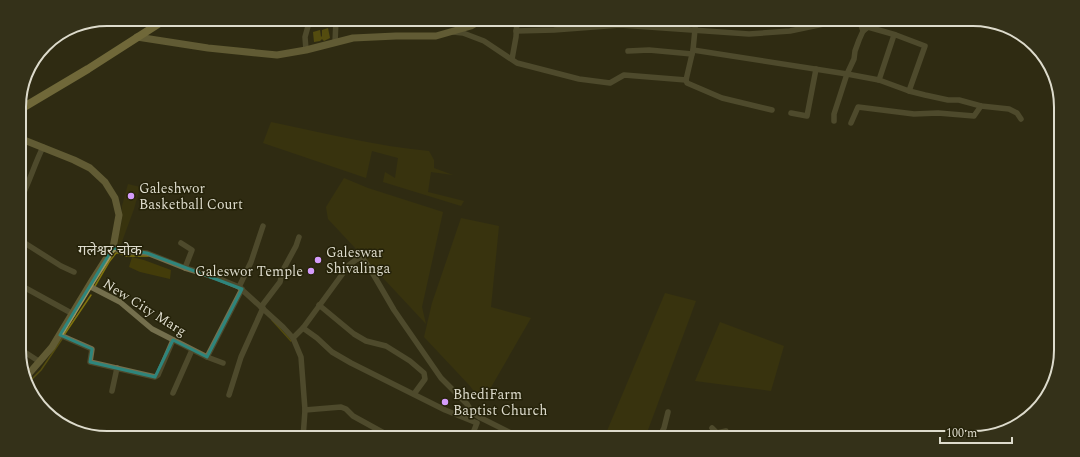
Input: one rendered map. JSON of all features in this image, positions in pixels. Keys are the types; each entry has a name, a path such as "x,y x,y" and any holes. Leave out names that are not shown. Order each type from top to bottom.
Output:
{"main road":[{"path":"26,106 88,69 155,26"}],"street":[{"path":"306,50 305,37 308,26"},
{"path":"335,43 336,26"},
{"path":"137,37 208,48 277,55 306,50 353,38 436,36 452,32 463,26"},
{"path":"512,60 516,26"},
{"path":"516,31 607,26"},
{"path":"635,26 749,34 790,31 814,26"},
{"path":"686,80 693,52 695,26"},
{"path":"862,26 863,30"},
{"path":"834,121 834,114 847,74 854,59 855,51 863,30 868,27 925,46 909,91"},
{"path":"452,32 463,33 484,41 517,63 579,79 610,83 624,75 686,80 687,83 722,98 772,110"},
{"path":"879,80 894,35"},
{"path":"628,51 649,50 693,52 847,74 879,80 909,91 948,100 959,100 981,106 1009,109 1017,113 1021,119"},
{"path":"792,113 807,116 816,69"},
{"path":"851,123 858,107 914,114 938,113 974,116 981,106"},
{"path":"26,141 90,168 105,182 115,198 119,215 114,248 89,286 60,335 29,373"},
{"path":"26,188 43,147"},
{"path":"207,357 240,288 251,262 263,226"},
{"path":"229,394 240,357 262,308 280,282 282,270 296,246 299,237"},
{"path":"181,243 192,250 185,268"},
{"path":"26,244 61,266 74,272"},
{"path":"114,248 121,251 147,253 185,268 215,277 240,288 262,308 293,338 301,357 305,410 304,431"},
{"path":"293,338 303,328 349,265 357,259 363,259 394,310 441,378 472,412 507,431"},
{"name":"New City Marg","path":"89,286 120,302 152,329 192,350 224,363"},
{"path":"26,288 73,314"},
{"path":"319,305 354,334 366,341 386,346 410,361 424,374 425,379 414,394"},
{"path":"303,328 339,356 445,410 477,423 474,431"},
{"path":"60,335 92,349 90,362 155,377 158,375 173,340"},
{"path":"173,393 192,350"},
{"path":"26,353 40,362"},
{"path":"112,391 117,368"},
{"path":"305,410 332,407 346,409 353,416 380,431"},
{"path":"662,431 668,412"},
{"path":"712,428 715,431"}],"highlighted area":[{"path":"113,248 147,253 242,289 207,357 173,340 155,377 90,362 92,349 60,335"}],"shaded area":[{"path":"328,28 330,38 324,41 322,39 314,42 313,32 320,30 321,37 322,30"},
{"path":"271,122 370,143 429,151 434,160 434,168 453,175 431,172 428,192 464,201 461,206 383,182 385,172 395,178 398,158 372,151 366,178 263,143"},
{"path":"344,178 368,188 443,212 422,307 426,324 328,219 326,207"},
{"path":"128,184 140,187 134,209 120,247 117,242 122,220 122,206"},
{"path":"461,218 499,226 491,307 531,318 486,396 478,397 470,386 424,337 432,303"},
{"path":"132,257 171,270 170,279 140,272 129,267"},
{"path":"665,293 696,301 648,431 607,431"},
{"path":"720,322 784,346 771,391 695,381"}],"waterway":[{"path":"95,286 116,253 126,256 148,256"},
{"path":"64,335 91,295"},
{"path":"272,320 291,341"},
{"path":"31,380 41,370 62,339"}],"place":[{"name":"Galeshwor Basketball Court","path":"131,196"},
{"name":"Galeswar Shivalinga","path":"318,260"},
{"name":"Galeswor Temple","path":"311,271"},
{"name":"BhediFarm Baptist Church","path":"445,402"}],"district":[{"name":"गलेश्वर चोक","path":"110,250"}]}
